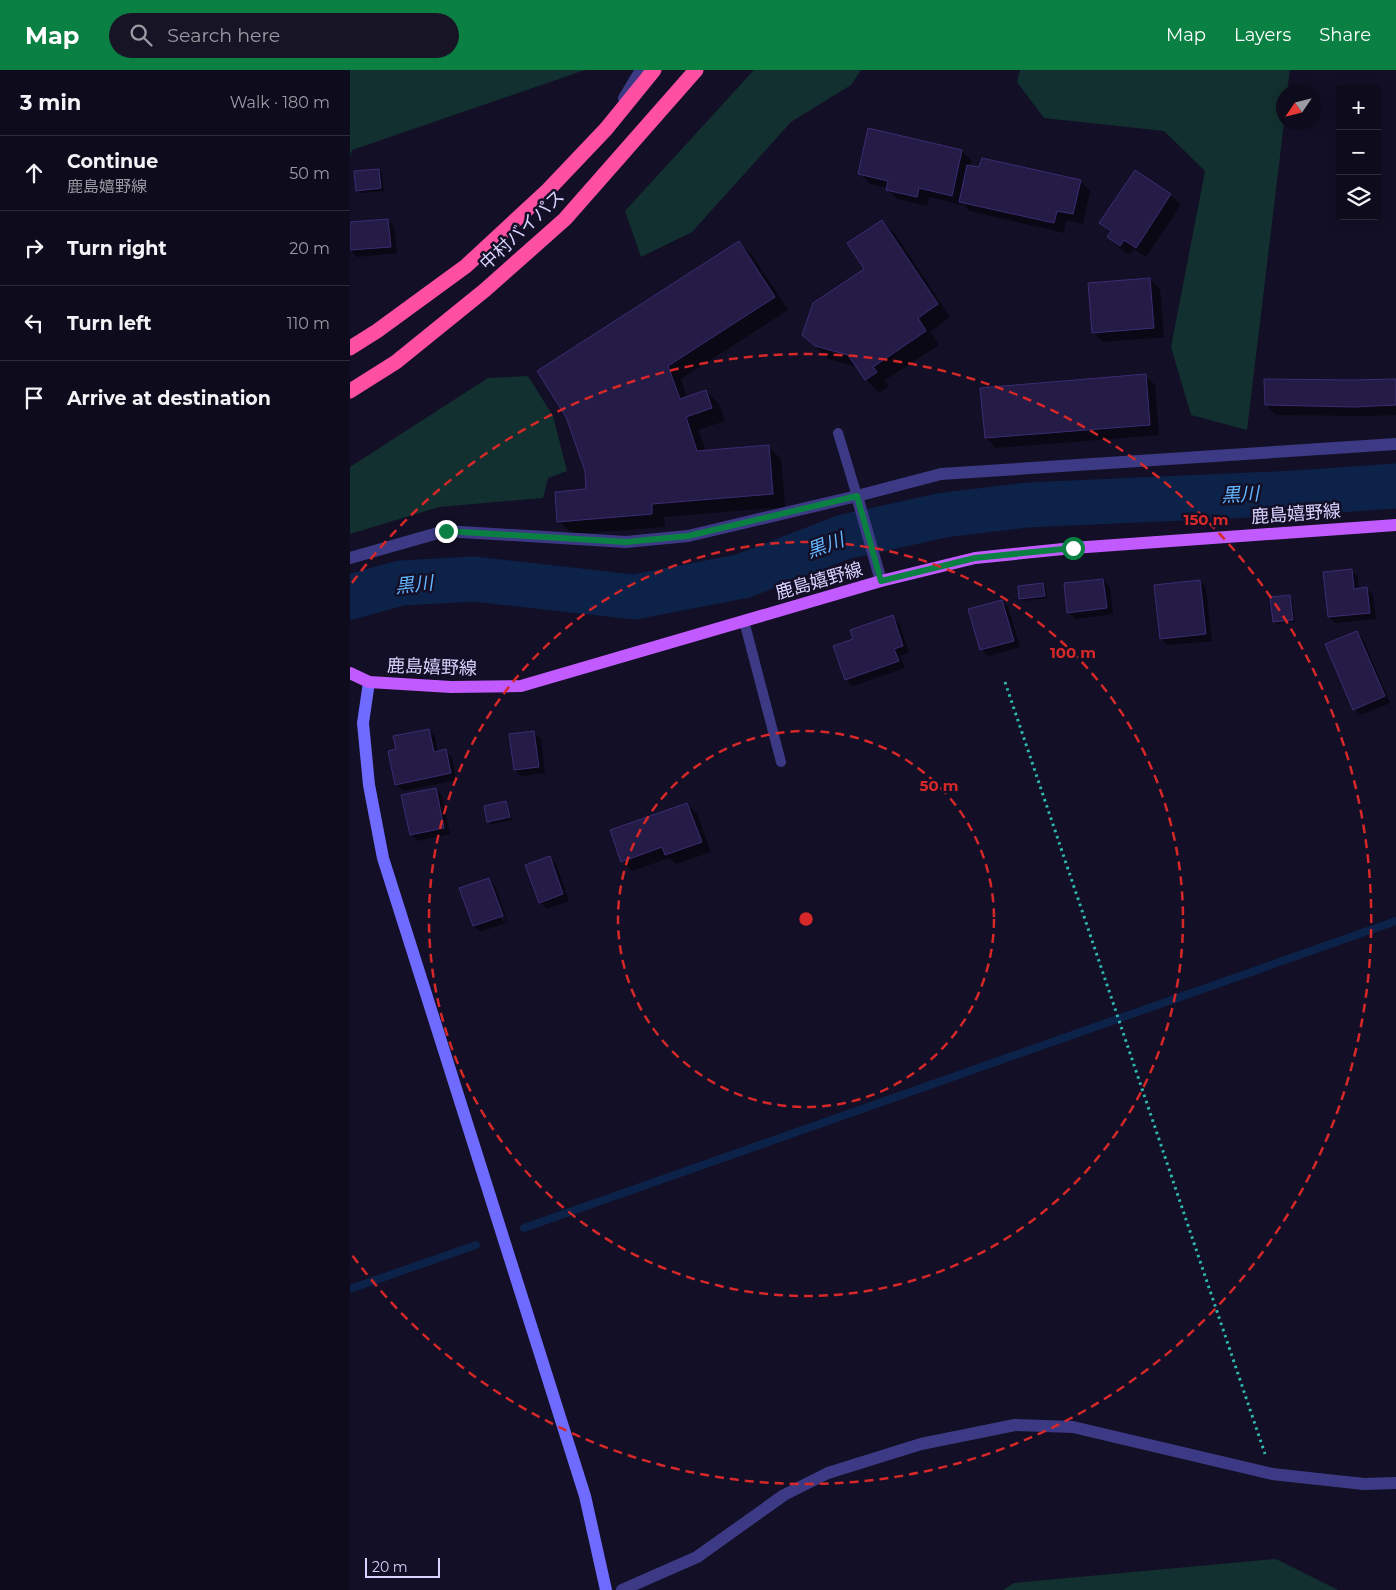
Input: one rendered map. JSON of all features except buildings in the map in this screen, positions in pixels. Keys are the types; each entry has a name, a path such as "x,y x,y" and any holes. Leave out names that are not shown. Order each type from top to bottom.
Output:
{"highway":[{"name":"中村バイパス","path":"350,348 377,331 466,266 548,190 606,128 654,70"},
{"name":"中村バイパス","path":"350,391 403,356 485,290 565,218 696,70"}],"main road":[{"name":"鹿島嬉野線","path":"350,673 369,682 451,687 521,686 881,581 975,558 1073,548 1396,525"}],"street":[{"path":"606,128 641,70"},
{"path":"350,558 446,531 626,542 688,536 859,502 941,474 1396,444"},
{"path":"859,502 881,581"},
{"path":"369,682 363,723 369,785 383,858 585,1496 606,1590"},
{"path":"622,1590 697,1557 784,1495 828,1473 922,1444 1015,1425 1073,1427 1272,1474 1364,1484 1396,1483"}],"lane":[{"path":"838,434 859,502"},
{"path":"744,621 781,762"}],"path":[{"path":"1005,682 1272,1474"}],"green space":[{"path":"350,70 585,70 352,150 350,157"},
{"path":"754,70 861,70 851,85 791,122 692,232 641,257 625,211"},
{"path":"1020,70 1290,70 1288,85 1276,85 1276,130 1283,130 1247,430 1191,415 1171,347 1205,171 1164,131 1044,118 1017,82"},
{"path":"528,376 553,416 567,471 548,478 543,498 439,507 350,534 350,467 488,378"},
{"path":"1276,1559 1338,1590 1003,1590 1014,1583"}],"waterway":[{"name":"黒川","path":"350,597 401,583 474,579 634,597 743,576 844,537 944,515 1027,505 1296,493 1396,486"},
{"path":"524,1228 1396,921"},
{"path":"350,1289 476,1245"}],"route":[{"path":"446,531 626,542 688,536 857,496 881,581 975,558 1073,548"}]}
